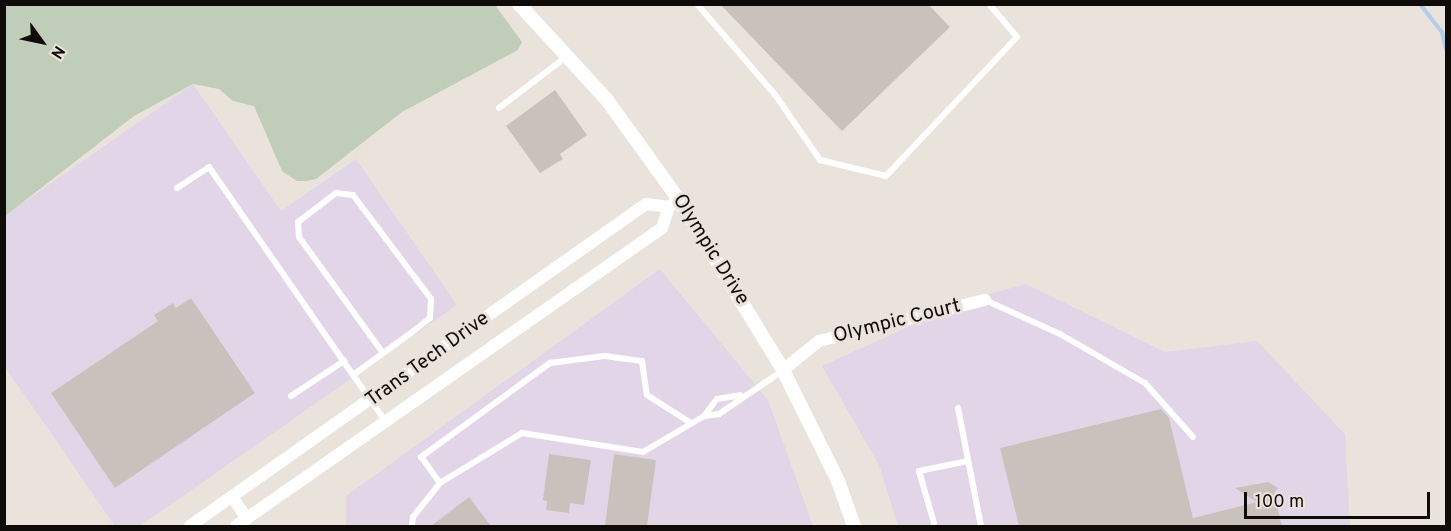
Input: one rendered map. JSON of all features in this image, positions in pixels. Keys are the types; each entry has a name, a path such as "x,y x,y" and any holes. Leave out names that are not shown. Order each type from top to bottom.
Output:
{"street":[{"name":"Olympic Drive","path":"519,4 643,145 674,203 783,370 838,481 854,526"},
{"name":"Trans Tech Drive","path":"190,526 371,401 646,204 674,203 662,228 236,526"},
{"name":"Olympic Court","path":"783,370 819,341 985,300"},
{"path":"232,498 247,519"}],"lane":[{"path":"697,4 776,96 820,160 886,177 1017,37 989,4"},
{"path":"499,108 567,56"},
{"path":"177,188 209,167 386,423"},
{"path":"353,375 383,353 430,318 431,299 353,195 336,193 297,222 299,237 383,353"},
{"path":"985,300 1060,334 1145,382 1193,437"},
{"path":"440,483 421,458 550,363 605,356 642,361 647,395 691,423"},
{"path":"291,396 344,361"},
{"path":"412,526 413,517 440,483 522,432 643,452 704,416 718,414 741,395 783,370"},
{"path":"704,416 717,399 741,395"},
{"path":"958,408 981,526"},
{"path":"934,524 919,471 968,461"}],"shaded area":[{"path":"193,84 281,211 356,159 457,305 140,526 115,526 5,367 4,216"},
{"path":"660,269 768,400 813,526 346,526 346,496"},
{"path":"1026,284 1165,352 1257,341 1345,434 1350,526 898,526 879,465 822,366 967,300"}],"green space":[{"path":"5,4 495,5 522,42 518,50 402,112 316,179 307,181 297,181 282,171 254,106 233,101 219,89 193,84 134,116 5,216"}],"building":[{"path":"720,4 928,4 950,27 842,131"},
{"path":"555,90 587,135 560,154 563,159 540,173 506,126"},
{"path":"191,298 255,393 115,488 51,393 158,321 154,315 173,303 176,308"},
{"path":"1161,409 1169,418 1193,518 1257,502 1235,488 1268,482 1278,488 1274,493 1282,526 1019,526 1000,448"},
{"path":"549,454 591,460 584,505 570,503 569,513 546,510 547,501 543,500"},
{"path":"614,454 656,460 647,526 605,526"},
{"path":"469,497 491,526 431,526"}],"waterway":[{"path":"1420,4 1442,32 1446,49"}]}
